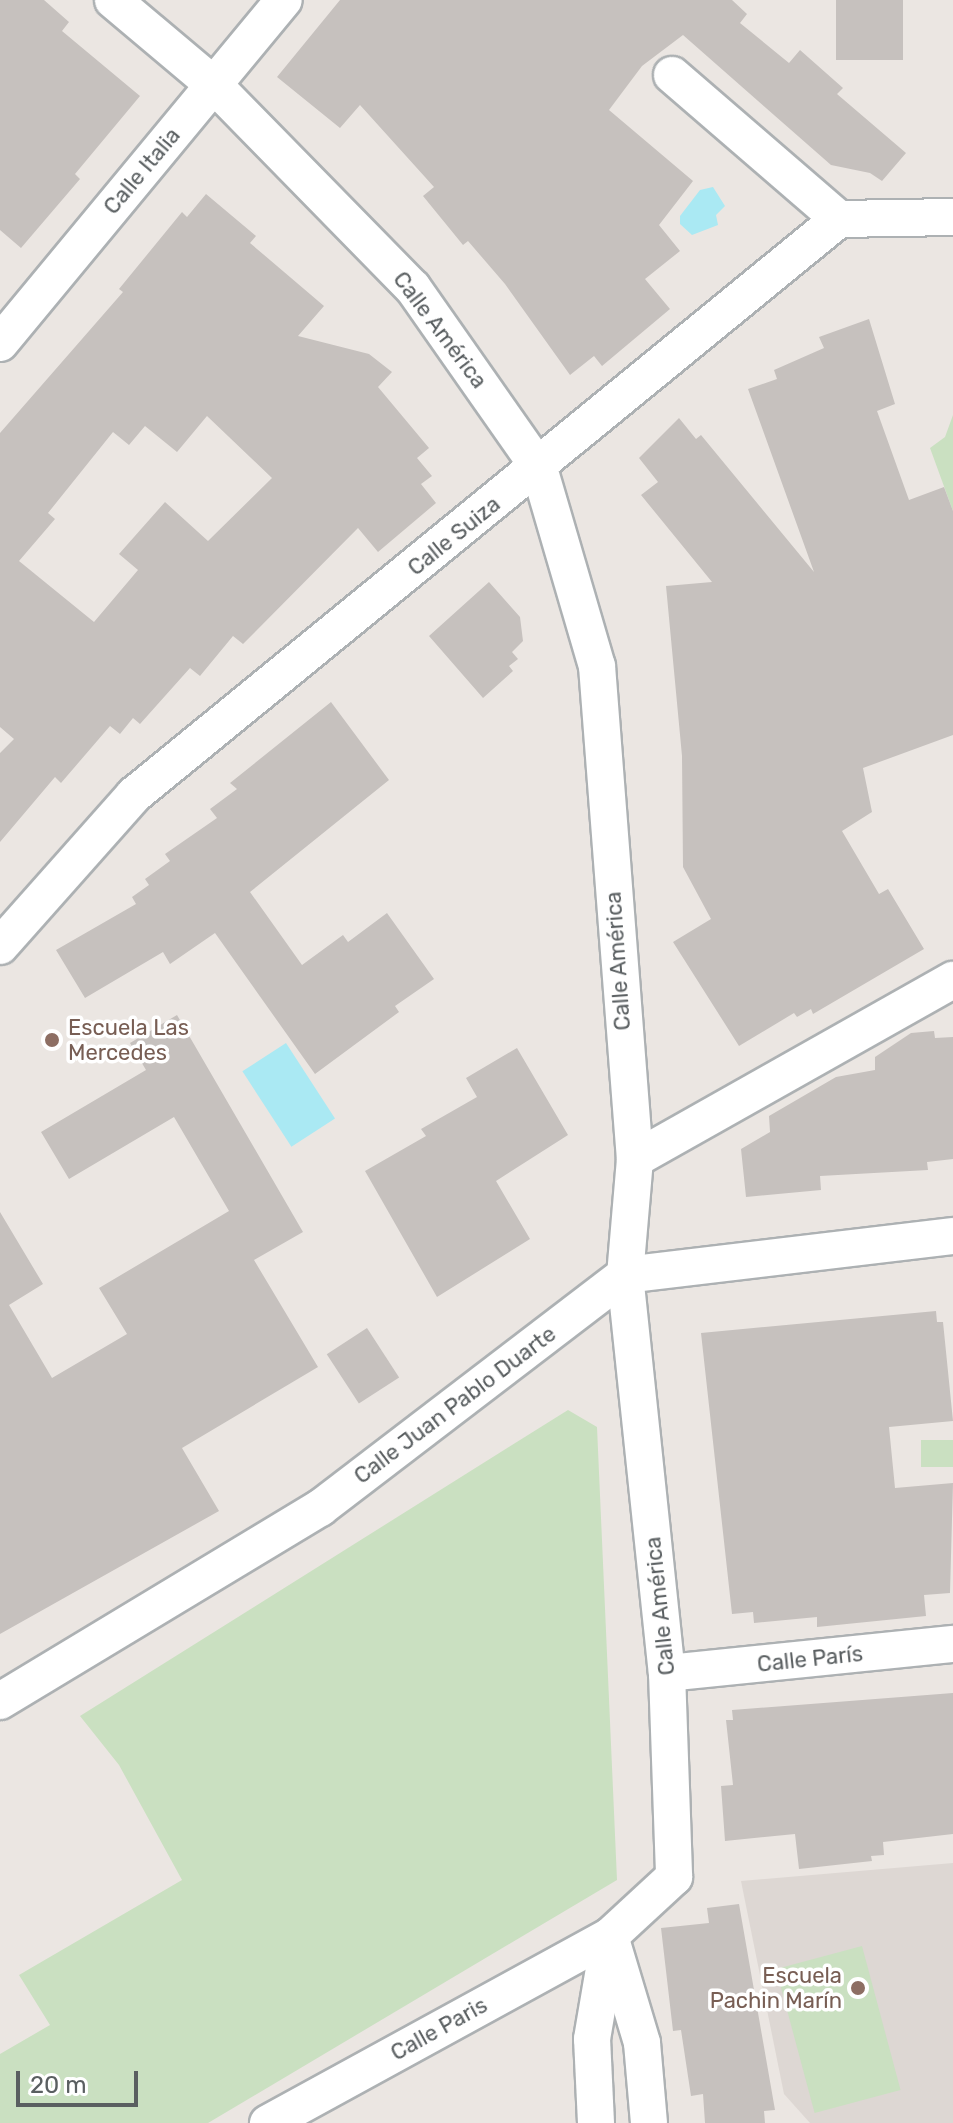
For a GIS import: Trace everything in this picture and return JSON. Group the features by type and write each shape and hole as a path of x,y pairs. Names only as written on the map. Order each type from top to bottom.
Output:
{"street":[{"name":"Calle América","path":"113,0 214,85 413,288 539,468 597,666 635,1159 625,1275 667,1673 674,1877 610,1936"},
{"name":"Calle Italia","path":"0,343 284,0"},
{"path":"672,75 839,219 953,217"},
{"name":"Calle Suiza","path":"0,946 134,795 539,468 839,219"},
{"path":"635,1159 953,980"},
{"path":"625,1275 953,1236"},
{"name":"Calle Juan Pablo Duarte","path":"0,1701 320,1508 625,1275"},
{"name":"Calle París","path":"667,1673 953,1644"},
{"path":"596,2123 592,2039 610,1936"},
{"path":"610,1936 642,2043 649,2123"},
{"name":"Calle Paris","path":"268,2123 610,1936"}],"shaded area":[{"name":"Escuela Pachin Marín","path":"953,1863 953,2123 810,2123 784,2094 741,1881"}],"green space":[{"path":"953,415 953,511 930,448 945,437"},
{"path":"568,1410 597,1427 617,1880 208,2123 0,2123 0,2054 50,2025 19,1975 182,1880 119,1765 80,1716"},
{"path":"921,1440 953,1440 953,1467 921,1467"},
{"path":"862,1946 901,2090 815,2113 776,1969"}],"water":[{"path":"713,187 725,206 716,215 718,225 692,235 680,224 680,216 700,190"},
{"path":"286,1043 335,1118 291,1147 242,1071"}],"building":[{"path":"0,0 44,0 69,22 62,31 140,96 75,174 80,179 21,248 0,230"},
{"path":"340,0 732,0 747,14 740,23 789,63 800,50 843,88 837,94 906,153 882,181 870,173 831,165 683,35 642,66 609,110 693,181 659,225 680,251 645,279 670,309 602,366 594,356 570,375 505,284 468,241 463,245 423,196 434,187 360,105 340,128 277,77"},
{"path":"836,0 903,0 903,60 836,60"},
{"path":"206,194 256,236 250,243 324,306 298,336 369,354 392,372 378,387 429,448 417,458 432,476 421,484 436,503 378,552 358,528 243,644 233,636 200,676 190,668 140,724 133,718 120,734 110,726 61,783 55,777 0,842 0,753 14,739 0,727 0,433 123,292 119,289 182,212 187,217","holes":["207,416 272,478 208,541 165,502 119,554 138,570 94,622 19,561 55,519 48,513 113,432 129,445 145,426 177,452"]},
{"path":"869,319 895,404 877,411 909,500 944,487 953,511 953,735 863,768 872,812 842,831 879,894 888,889 924,949 813,1014 811,1009 797,1017 794,1013 739,1046 673,942 711,919 683,867 682,756 666,586 712,582 641,495 658,482 639,458 679,418 696,439 701,435 814,572 748,389 777,379 774,370 824,348 819,337"},
{"path":"489,582 520,617 523,641 512,652 518,659 509,666 513,671 483,698 429,636"},
{"path":"331,702 389,780 250,892 302,965 343,935 348,942 387,913 434,979 395,1006 399,1012 315,1074 215,933 170,964 163,952 85,998 56,950 136,904 132,897 149,885 145,879 170,861 165,854 217,818 210,809 237,789 230,783"},
{"path":"177,1015 303,1232 254,1260 318,1367 182,1448 219,1511 0,1634 0,1212 43,1284 9,1305 52,1378 127,1334 99,1288 229,1211 174,1117 69,1179 41,1132 146,1070 130,1043"},
{"path":"934,1031 935,1038 953,1037 953,1159 927,1162 928,1170 820,1176 821,1190 746,1197 741,1149 770,1132 769,1116 836,1077 875,1070 875,1057 911,1033"},
{"path":"517,1048 568,1135 496,1181 530,1239 437,1297 365,1171 426,1136 421,1129 477,1097 466,1078"},
{"path":"936,1311 937,1322 943,1322 953,1421 889,1427 895,1488 953,1483 950,1593 924,1595 926,1616 817,1627 817,1617 754,1623 753,1612 732,1614 701,1333"},
{"path":"367,1328 399,1377 359,1404 327,1354"},
{"path":"953,1693 953,1834 883,1842 884,1855 871,1856 872,1861 799,1869 795,1834 725,1841 721,1786 733,1785 726,1720 733,1720 732,1710"},
{"path":"739,1904 775,2110 764,2111 765,2123 705,2123 703,2094 691,2096 681,2030 673,2031 661,1928 709,1923 707,1908"}],"place":[{"name":"Escuela Las Mercedes","path":"52,1040"},
{"name":"Escuela Pachin Marín","path":"858,1988"}]}
